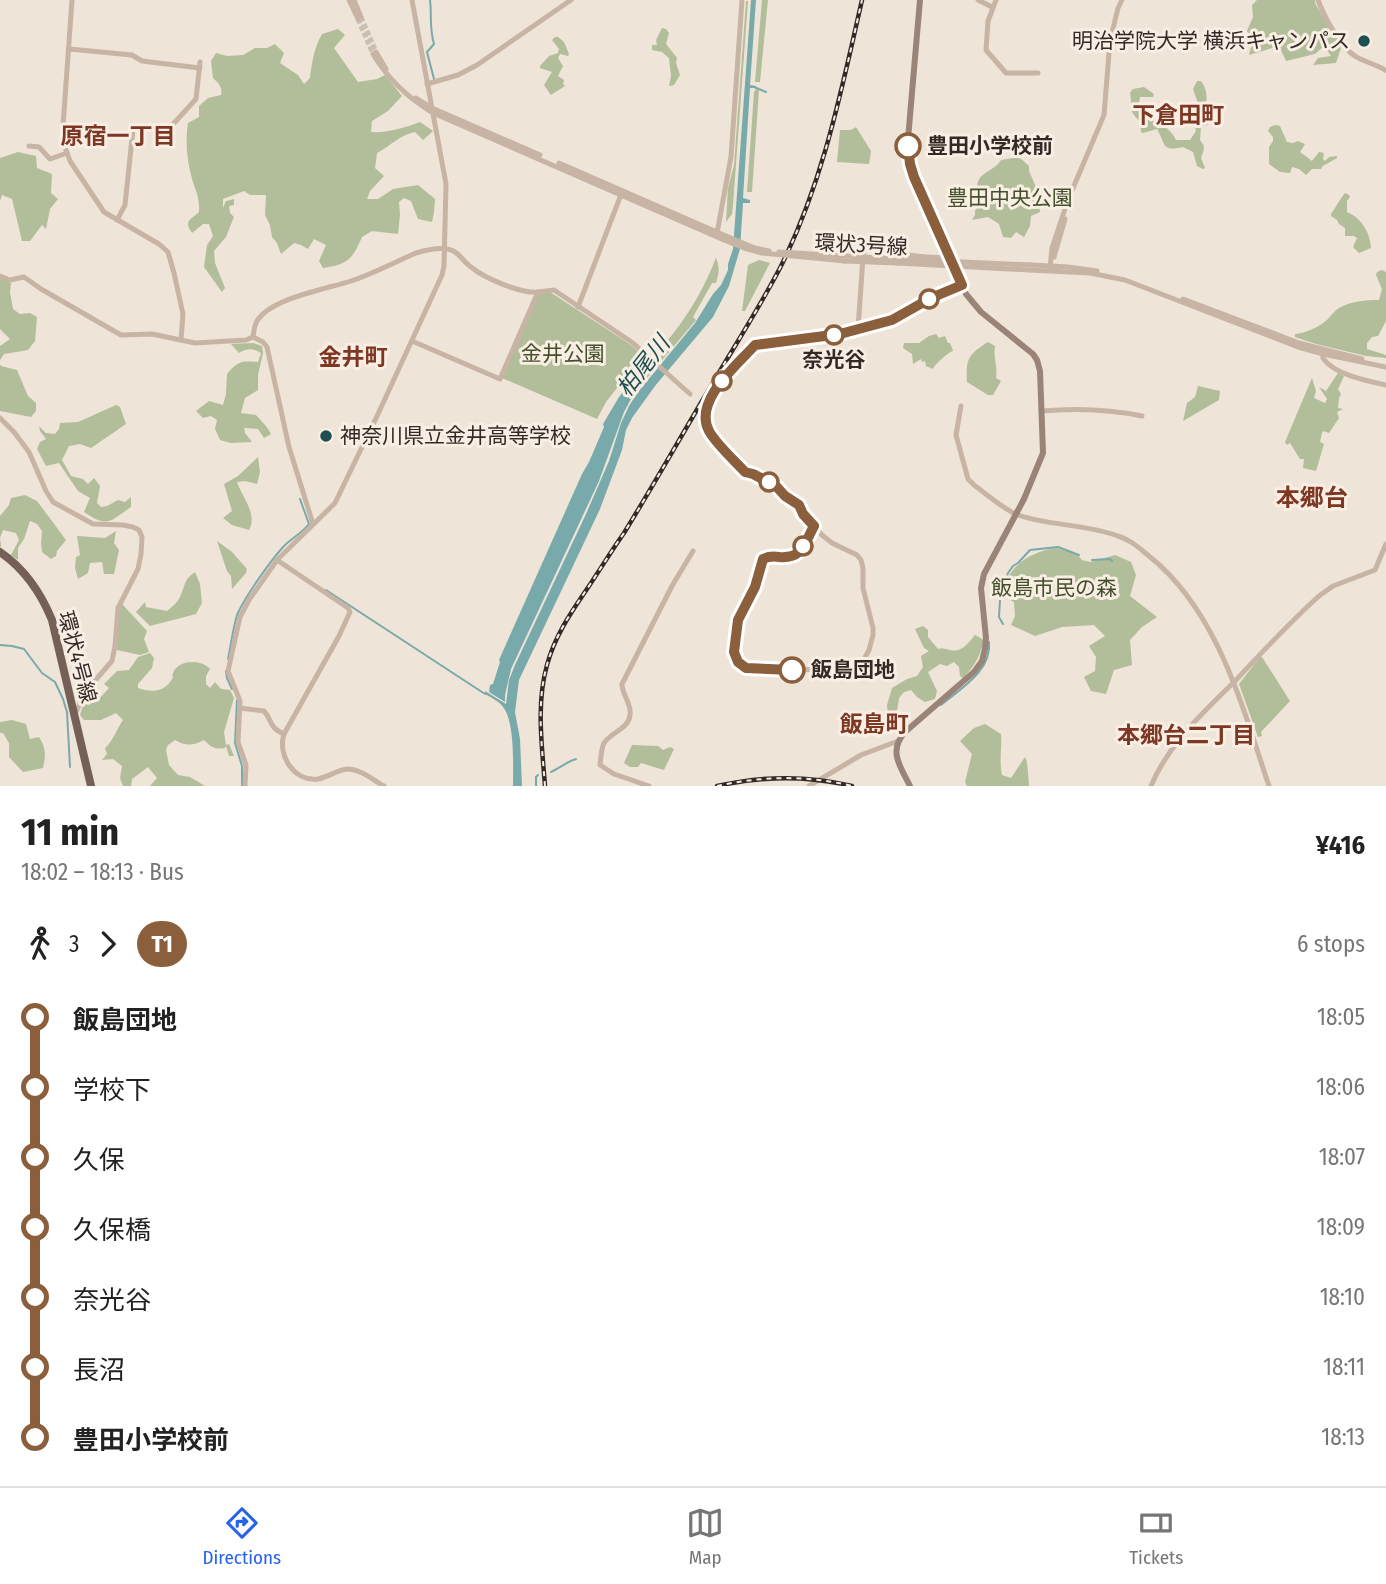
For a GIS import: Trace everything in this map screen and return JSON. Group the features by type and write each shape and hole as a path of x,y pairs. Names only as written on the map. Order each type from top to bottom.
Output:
{"main road":[{"path":"910,786 897,755 898,741 974,672 982,661 986,638 982,580 986,567 1016,515 1043,453 1040,372 1035,356 973,303 949,258 910,164 908,150 921,2"},
{"name":"環状4号線","path":"0,552 30,580 46,607 54,629 91,786"}],"street":[{"path":"72,0 63,127 67,153 104,212 168,251 183,314 181,341"},
{"path":"351,0 359,18"},
{"path":"245,786 246,765 238,742 239,695 228,671 242,612 279,558 335,503 442,275 446,184 412,0"},
{"path":"427,84 458,75 477,65 571,0"},
{"path":"716,234 731,157 742,0"},
{"path":"978,0 992,7"},
{"path":"996,0 986,35 986,50 1006,73 1038,73"},
{"path":"1122,0 1110,41 1104,115 1068,200 1052,248 1050,268 1083,268 1126,277 1323,352 1386,365"},
{"path":"1318,0 1346,50 1385,70"},
{"path":"69,49 132,55 142,61 200,65 196,99 165,132"},
{"name":"環状3号線","path":"375,53 399,83 432,110 725,238 765,250 846,258 1050,268"},
{"path":"117,220 125,205 133,129"},
{"path":"29,146 39,147 50,159 67,153"},
{"path":"578,307 622,193"},
{"path":"858,329 863,259 867,244 877,240 886,242 904,254 949,258"},
{"path":"253,337 256,323 263,314 281,304 303,294 352,281 416,253 445,249 455,252 472,269 483,275 521,290 554,290 633,343 690,394"},
{"path":"0,276 10,280 24,277 121,335 152,334 198,343 246,340 253,337 263,342 267,347 289,447 313,524"},
{"path":"814,526 798,555 768,556 762,560 755,587 737,625 734,652 738,662 746,668 853,669 859,667 869,650 873,628 863,588 863,568 857,555 829,541 803,514 799,505 776,486 745,472 710,432 706,420 713,393 755,345 840,334 858,329 895,318 962,285"},
{"path":"412,341 500,379 538,292"},
{"path":"1323,352 1323,358 1329,367 1355,378 1386,385"},
{"path":"961,406 956,435 968,479 974,485 1016,515 1117,535 1136,545 1161,565 1183,590 1211,634 1233,682 1269,786"},
{"path":"1041,411 1116,411 1142,416"},
{"path":"0,418 15,432 29,452 53,502 93,524 133,527 139,530 142,537 138,569 118,608 112,661 86,691 75,715"},
{"path":"1151,786 1178,740 1233,682 1319,596 1334,586 1375,570 1386,544"},
{"path":"649,786 614,774 600,765 606,741 630,719 622,684 693,551"},
{"path":"279,558 350,612 284,734 284,758 301,776 310,779 319,779 350,769 384,786"},
{"path":"240,708 264,711 272,726 284,734"},
{"path":"809,786 861,755 898,741"}],"green space":[{"path":"762,0 768,0 760,82 755,82"},
{"path":"1257,0 1315,0 1341,48 1336,63 1313,65 1318,58 1331,56 1324,46 1315,54 1286,61 1279,46 1249,55 1253,40 1247,31 1253,17 1252,5"},
{"path":"746,1 733,205 732,214 726,222 728,188 734,165"},
{"path":"662,28 669,33 666,44 677,58 680,75 674,85 669,86 669,58 662,52 652,50 652,45 657,45 656,40"},
{"path":"338,29 345,35 334,48 358,82 385,75 402,96 388,111 372,121 371,132 396,130 420,122 433,131 423,140 415,132 410,133 377,153 375,168 384,176 370,191 367,199 378,199 393,189 418,185 435,199 432,222 418,219 411,201 404,198 399,202 398,234 372,231 362,237 348,260 323,268 319,261 326,245 314,239 308,249 294,243 281,254 265,215 266,195 250,195 244,191 223,199 223,208 226,201 234,199 234,205 229,206 234,217 226,237 214,251 215,263 225,288 222,292 204,267 207,245 213,236 209,224 203,224 192,233 188,226 199,208 188,158 188,123 199,117 199,106 208,98 221,95 220,85 213,78 211,61 216,53 227,56 243,55 255,48 267,48 275,44 284,53 280,63 298,75 304,84 310,78 315,50 322,34"},
{"path":"555,37 564,42 569,54 560,54 558,58 563,66 558,76 564,80 565,86 551,95 544,85 552,72 540,66 549,56 558,53 559,49 552,40"},
{"path":"1197,81 1201,81 1205,89 1208,125 1201,126 1203,169 1197,166 1193,152 1183,147 1165,146 1157,129 1141,132 1140,121 1132,111 1130,93 1133,89 1144,87 1154,94 1153,97 1140,97 1139,103 1144,106 1145,117 1159,123 1176,140 1190,140 1196,131 1192,112 1199,106 1193,89"},
{"path":"759,90 752,192 747,192 754,92"},
{"path":"1275,125 1280,126 1287,142 1298,141 1305,144 1300,152 1312,161 1319,152 1324,153 1325,161 1329,157 1337,158 1321,169 1312,169 1306,175 1292,167 1290,173 1280,172 1269,164 1269,147 1273,137 1268,131"},
{"path":"856,127 871,151 869,164 837,162 840,130"},
{"path":"18,152 36,156 37,168 52,174 51,193 58,199 50,209 46,229 42,225 30,241 22,241 12,199 2,195 0,201 0,158"},
{"name":"豊田中央公園","path":"1019,157 1029,166 1040,212 1031,216 1030,226 1024,237 1016,232 1011,238 1003,237 999,224 988,217 972,220 984,196 977,186 978,181 1001,160"},
{"path":"1345,193 1350,197 1347,201 1347,212 1361,222 1370,242 1371,248 1359,253 1353,247 1357,238 1345,236 1345,228 1331,216"},
{"path":"716,258 719,271 716,283 712,283 693,317 696,320 647,378 639,373 685,317"},
{"path":"759,260 770,263 745,311 742,311 748,265"},
{"path":"1382,270 1386,272 1386,321 1378,336 1372,337 1367,343 1367,349 1386,355 1386,358 1366,356 1295,337 1295,334 1320,325 1337,309 1359,301 1379,300 1382,289 1376,275"},
{"path":"0,278 11,283 13,309 20,314 30,313 37,317 35,341 28,350 4,354 0,360 0,346 10,339 0,329"},
{"name":"金井公園","path":"550,292 643,355 606,402 597,419 502,378 539,293"},
{"path":"936,334 939,338 945,336 953,351 942,358 933,369 926,366 921,359 913,364 912,354 903,348 904,343 919,343"},
{"path":"988,342 995,346 996,378 1001,381 993,395 988,395 967,382 970,358"},
{"path":"253,343 262,346 263,353 258,390 245,398 241,413 256,415 271,434 264,438 258,429 244,428 252,442 231,443 220,440 215,429 217,420 211,416 203,418 196,411 209,401 223,405 227,374 240,363 258,362 261,353 250,349 239,353 231,344"},
{"path":"0,364 17,370 28,396 36,403 36,411 31,417 0,411"},
{"path":"1338,373 1344,376 1338,389 1341,394 1338,408 1343,409 1337,412 1339,418 1329,433 1322,433 1320,442 1324,444 1316,471 1303,468 1304,459 1300,459 1290,443 1287,445 1285,442 1312,378 1316,391 1314,398 1325,403 1327,399 1319,387 1326,391"},
{"path":"1198,386 1220,391 1219,400 1183,421 1187,403 1195,397"},
{"path":"116,405 120,407 126,424 91,448 80,444 69,446 62,460 71,476 83,479 88,484 94,478 100,486 97,503 101,507 118,500 125,502 131,497 131,507 113,519 104,521 84,512 90,498 78,491 59,463 46,466 37,449 40,442 46,439 39,426 46,433 55,434 60,423 78,422"},
{"path":"258,457 260,472 257,484 237,482 252,518 249,530 232,525 223,518 232,511 224,484 238,476"},
{"path":"25,495 37,501 66,540 51,559 42,552 42,531 37,524 30,521 18,548 18,560 11,555 19,540 16,533 3,530 0,538 0,516 11,498"},
{"path":"116,531 114,543 119,550 114,574 104,574 102,562 90,563 88,573 78,579 75,568 76,557 80,555 77,536 105,538"},
{"path":"217,541 232,552 247,569 232,589 231,576"},
{"name":"飯島市民の森","path":"1056,548 1077,554 1082,560 1090,562 1115,555 1131,562 1136,575 1130,596 1157,617 1142,627 1130,640 1132,665 1114,670 1106,694 1091,691 1084,677 1095,671 1096,657 1089,646 1105,636 1094,625 1062,627 1035,636 1011,625 1015,616 1014,602 1003,596 1011,572 1041,551"},
{"path":"195,572 200,584 202,603 196,614 150,626 136,612 145,602 146,607 167,611 180,597 187,580"},
{"path":"122,604 147,631 144,639 149,652 140,655 117,650 119,609"},
{"path":"923,626 938,649 958,650 975,635 984,640 979,656 963,678 954,662 947,666 940,664 928,672 937,691 935,699 925,702 911,690 904,692 899,698 896,719 888,716 887,705 892,688 917,676 923,667 921,656 929,651 924,648 915,629"},
{"path":"150,653 154,658 152,668 138,684 138,688 159,690 167,686 174,671 181,664 197,663 210,669 206,684 210,688 215,682 221,689 230,690 234,698 224,732 226,745 229,744 234,756 229,756 226,746 216,748 204,740 189,744 175,740 166,750 169,765 178,775 190,777 205,786 150,786 157,778 148,767 132,779 131,786 123,786 120,778 122,766 113,759 102,760 107,754 105,748 123,720 116,713 101,720 84,720 80,715 84,702 98,700 109,688 104,684 117,671 129,670 138,657"},
{"path":"1260,657 1290,701 1261,732 1262,736 1258,737 1239,684"},
{"path":"12,720 26,724 30,739 39,737 45,752 43,768 23,772 9,757 9,743 3,733 0,733 0,722"},
{"path":"985,724 1001,734 1002,775 1011,778 1025,757 1029,786 967,786 965,782 972,754 960,741 974,728"},
{"path":"632,745 674,749 664,770 641,763 638,767 630,767 624,763"}],"water":[{"path":"751,0 756,0 750,85 756,88 750,88 743,198 750,200 750,203 743,203 740,249 729,286 713,317 655,386 626,430 622,450 600,509 519,680 515,712 520,739 522,786 513,786 510,723 503,707 485,694 485,691 506,704 509,680 515,665 586,514 629,406 695,323 728,270 733,249"},
{"path":"639,373 647,378 624,412 599,481 511,669 505,702 489,692 499,660 589,462 603,424 619,397"}],"waterway":[{"path":"430,0 434,44 427,52 434,79"},
{"path":"754,87 766,92"},
{"path":"228,659 237,615 245,599 279,552 309,524 300,499"},
{"path":"1003,624 999,617 1000,600 1008,573 1030,550 1058,547 1079,555"},
{"path":"1092,560 1112,561"},
{"path":"326,590 485,694"},
{"path":"941,705 980,670 989,652 989,642"},
{"path":"0,645 24,649 42,673 55,682 67,712 70,767"},
{"path":"226,671 232,689"},
{"path":"237,700 235,743 242,766 242,786"},
{"path":"551,772 576,759"},
{"path":"536,786 538,775"}],"tunnel":[{"path":"361,17 376,52"},
{"path":"358,19 373,54"}],"railway":[{"path":"545,786 542,695 547,665 559,633 635,515 780,268 795,236 819,170 862,0"},
{"path":"717,786 784,778 852,786"}],"bus line":[{"name":"T1","path":"792,670 746,668 736,659 735,638 741,613 758,580 763,559 768,556 798,555 814,526 799,505 785,496 780,489 771,482 745,472 710,432 705,417 710,397 755,345 840,334 892,320 931,298 962,285 914,177 908,146"}],"place":[{"name":"明治学院大学 横浜キャンパス","path":"1364,41"},
{"name":"豊田小学校前","path":"908,146"},
{"name":"奈光谷","path":"834,335"},
{"name":"神奈川県立金井高等学校","path":"326,436"},
{"name":"飯島団地","path":"792,670"}],"district":[{"name":"下倉田町","path":"1178,115"},
{"name":"原宿一丁目","path":"118,136"},
{"name":"金井町","path":"353,357"},
{"name":"本郷台","path":"1312,498"},
{"name":"飯島町","path":"874,724"},
{"name":"本郷台二丁目","path":"1186,735"}],"water label":[{"name":"柏尾川","path":"643,366"}]}
